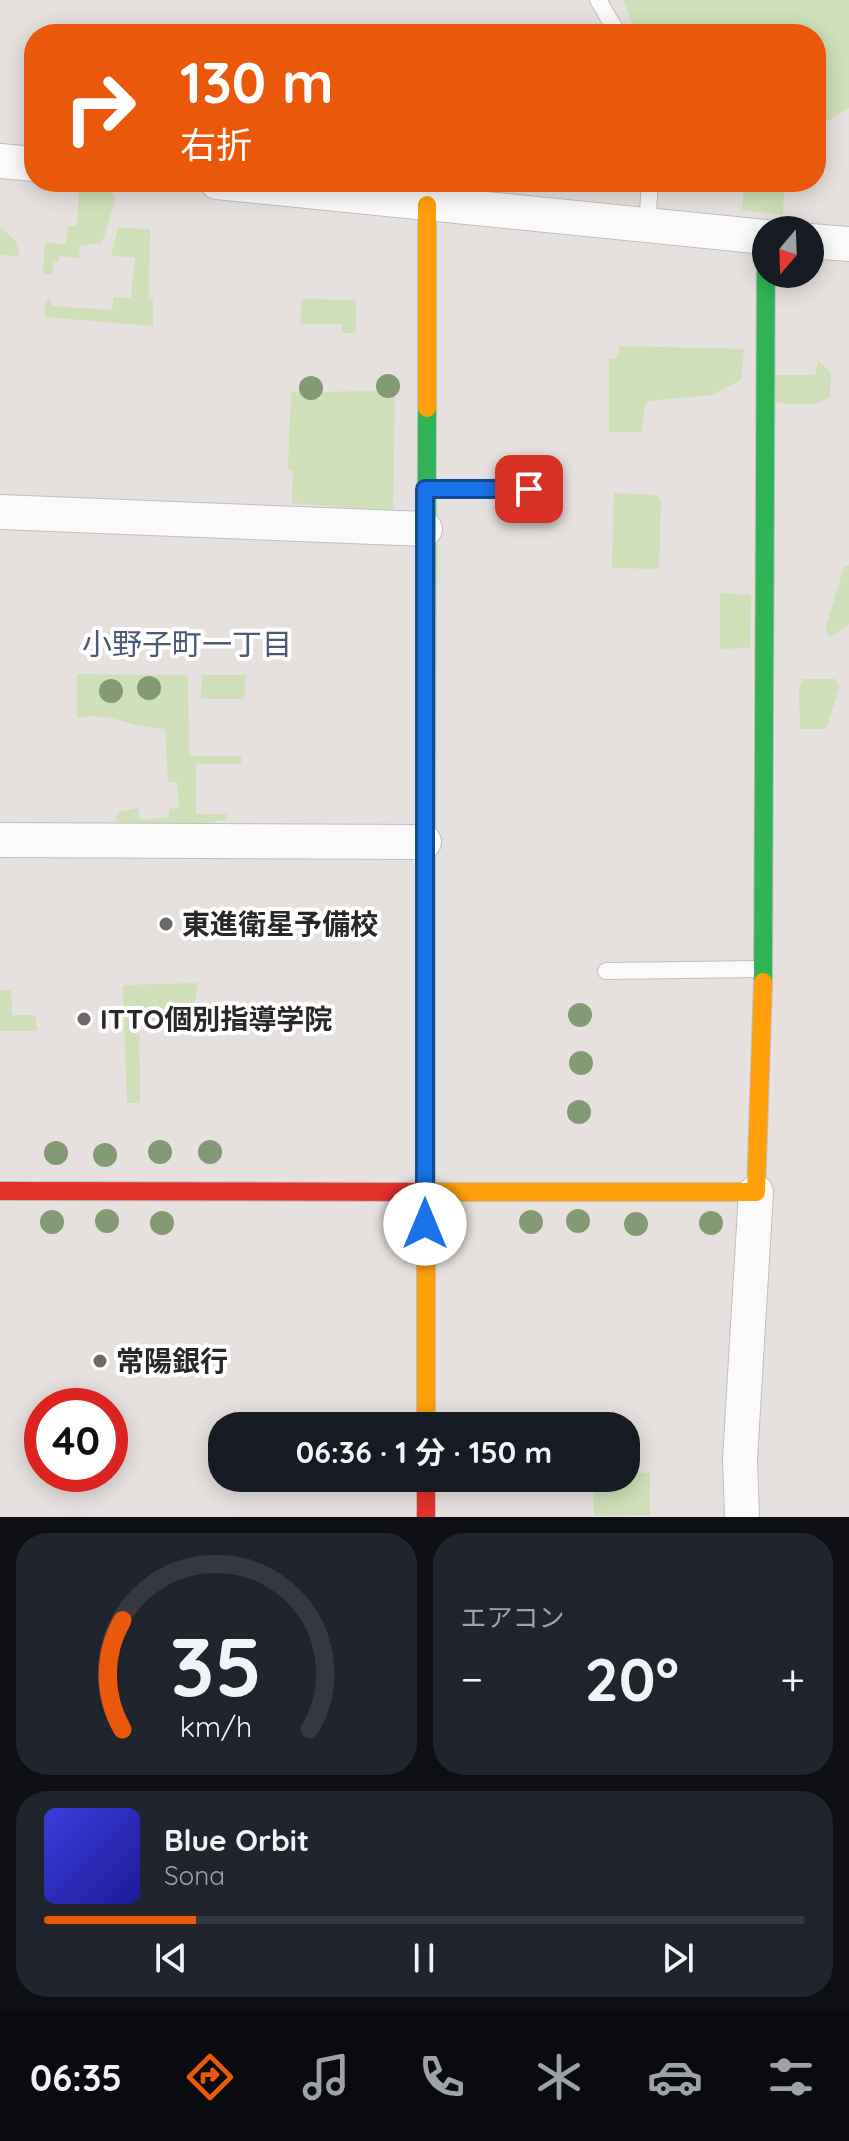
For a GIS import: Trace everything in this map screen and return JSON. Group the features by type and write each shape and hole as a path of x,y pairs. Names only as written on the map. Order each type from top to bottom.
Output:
{"street":[{"path":"0,161 24,163"},
{"path":"308,192 752,236"},
{"path":"426,1412 424,842 427,205"},
{"path":"824,242 849,244"},
{"path":"742,1517 740,1459 756,1192 763,969 766,288"},
{"path":"0,512 425,529"},
{"path":"0,840 424,842"},
{"path":"0,1191 756,1192"},
{"path":"426,1492 426,1517"}],"lane":[{"path":"598,0 612,24"},
{"path":"647,226 649,192"},
{"path":"425,489 554,489"},
{"path":"606,971 763,969"}],"green space":[{"path":"623,0 849,0 849,108 826,120 826,24 632,24"},
{"path":"79,192 110,192 116,198 102,243 79,246 80,258 59,256 59,262 54,262 53,274 43,274 45,243 66,244 68,226 77,226"},
{"path":"743,192 784,192 783,215 742,210"},
{"path":"0,227 16,241 20,257 0,254"},
{"path":"118,228 150,229 149,299 153,299 153,326 45,317 45,302 51,297 51,306 112,310 114,297 131,298 135,258 111,255"},
{"path":"302,299 356,300 356,333 342,333 342,324 300,324"},
{"path":"620,346 744,349 741,380 712,395 648,401 644,408 642,432 609,432 609,359 617,358"},
{"path":"818,360 831,373 830,397 809,404 771,401 774,375 815,375"},
{"path":"395,391 393,511 292,503 293,470 288,469 291,392"},
{"path":"614,493 656,495 661,500 659,569 612,568"},
{"path":"849,565 849,624 831,637 826,632 827,623 844,567"},
{"path":"720,593 751,595 750,648 720,649"},
{"path":"77,674 188,675 189,756 241,756 241,764 196,764 196,814 226,814 227,819 210,823 119,826 115,818 120,812 138,808 140,820 169,817 169,809 179,808 177,782 168,782 165,729 110,718 77,718"},
{"path":"202,675 246,675 244,699 201,699"},
{"path":"803,679 836,679 839,688 826,729 800,729 799,689"},
{"path":"197,983 195,1020 139,1021 140,1103 127,1103 123,985"},
{"path":"0,990 11,990 12,1015 35,1015 37,1031 0,1031"},
{"path":"640,1473 650,1473 650,1515 594,1516 593,1492 640,1492"}],"traffic: fast":[{"path":"763,982 766,288"},
{"path":"426,855 427,408"}],"traffic: slow":[{"path":"427,205 427,408"},
{"path":"426,855 426,1412"},
{"path":"422,1192 756,1192 763,982"}],"traffic: jam":[{"path":"0,1191 422,1192"},
{"path":"426,1492 426,1517"}],"place":[{"name":"東進衛星予備校","path":"166,924"},
{"name":"ITTO個別指導学院","path":"84,1019"},
{"name":"常陽銀行","path":"100,1361"}],"district":[{"name":"小野子町一丁目","path":"187,645"}],"route":[{"path":"425,1224 425,489 529,489"}]}
